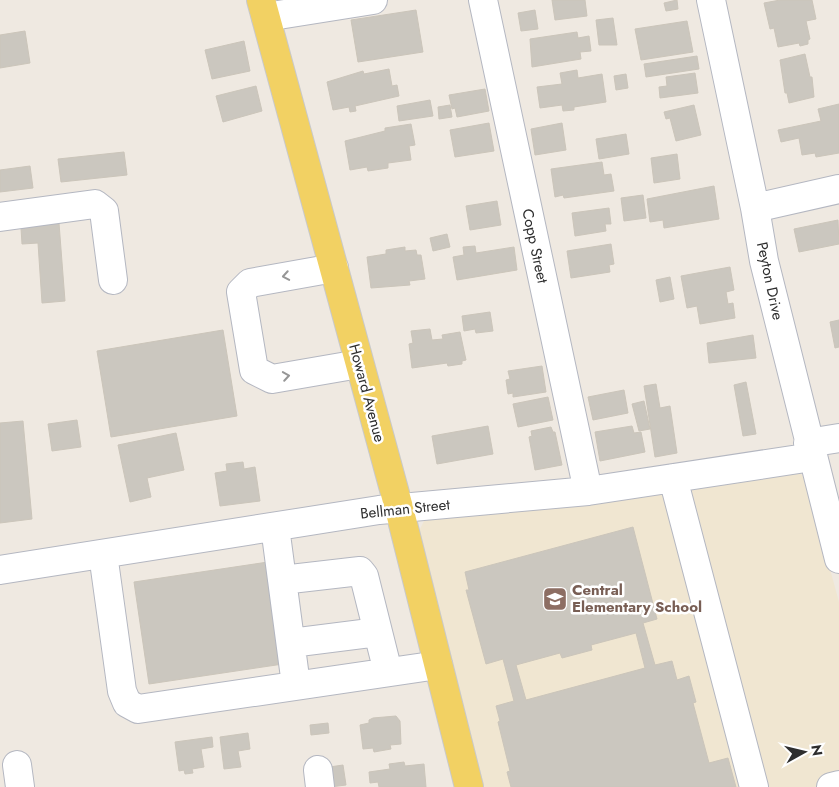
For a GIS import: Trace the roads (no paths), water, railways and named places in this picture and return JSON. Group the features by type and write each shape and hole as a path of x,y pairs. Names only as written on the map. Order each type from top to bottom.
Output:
{"main road":[{"name":"Howard Avenue","path":"264,9 398,508 469,787"}],"street":[{"path":"264,9 373,0"},
{"name":"Copp Street","path":"483,0 588,491"},
{"name":"Peyton Drive","path":"711,0 755,208 764,261 810,450 839,559"},
{"path":"755,208 839,189"},
{"path":"0,217 95,204 104,210 113,280"},
{"path":"334,268 250,283 241,292 254,370 272,379 359,364"},
{"name":"Bellman Street","path":"0,570 398,508 588,491 673,478 810,450 839,438"},
{"path":"673,478 754,787"},
{"path":"275,526 296,685"},
{"path":"103,554 122,691 126,703 138,709 438,665"},
{"path":"282,580 360,571 364,576 388,672"},
{"path":"291,643 378,632"},
{"path":"831,787 839,785"}],"place":[{"name":"Central Elementary School","path":"555,599"}]}
